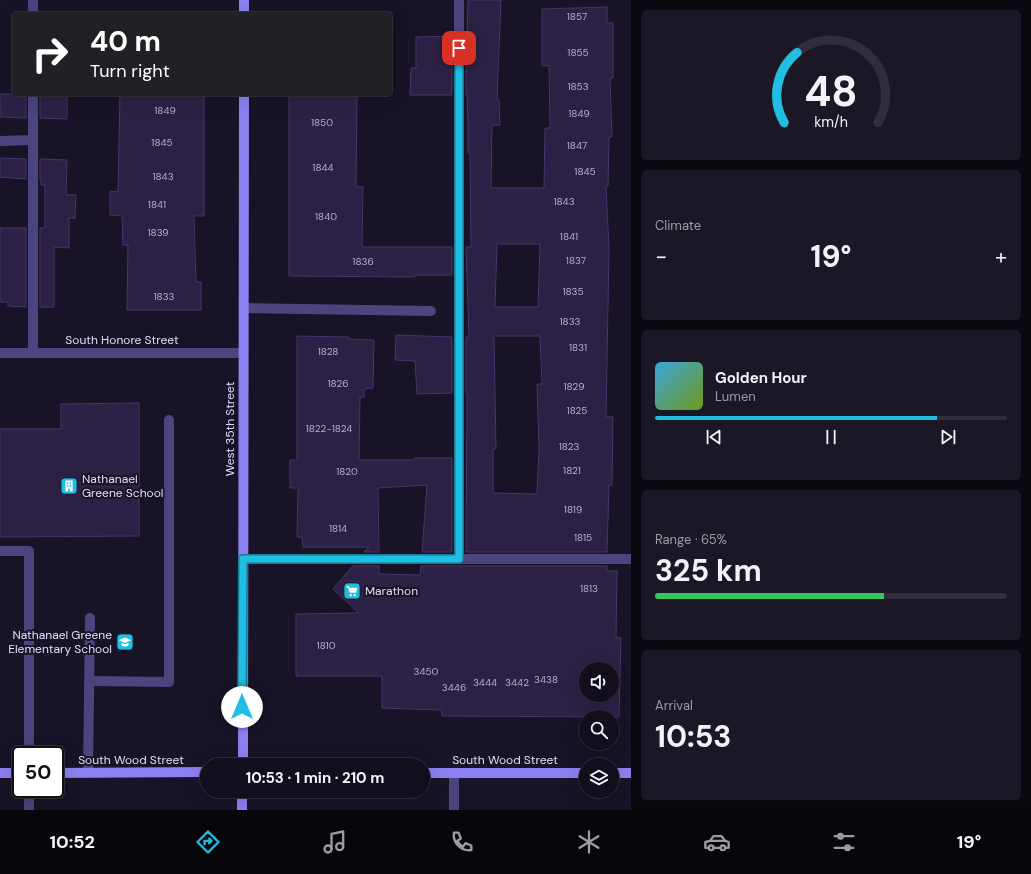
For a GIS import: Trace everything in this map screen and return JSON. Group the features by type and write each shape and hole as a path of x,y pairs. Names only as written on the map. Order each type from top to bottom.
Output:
{"main road":[{"path":"244,0 244,12"},
{"name":"West 35th Street","path":"242,758 244,96"},
{"name":"South Wood Street","path":"64,773 200,772"},
{"path":"0,773 12,773"},
{"name":"South Wood Street","path":"430,773 579,773"},
{"path":"619,773 631,773"},
{"path":"242,798 242,810"}],"street":[{"path":"33,0 33,12"},
{"path":"459,0 459,559"},
{"path":"33,96 33,353"},
{"path":"0,141 33,140"},
{"path":"244,308 431,311"},
{"name":"South Honore Street","path":"0,353 243,353"},
{"path":"89,681 168,682 169,420"},
{"path":"0,551 29,551 29,746"},
{"path":"243,559 631,559"},
{"path":"88,773 90,618"},
{"path":"454,773 454,810"},
{"path":"29,798 29,810"}],"building":[{"path":"468,0 501,0 497,100 499,100 500,125 492,125 491,188 544,188 545,128 550,128 549,65 542,66 542,9 607,7 607,23 613,23 613,78 610,79 612,137 609,137 608,186 606,186 609,249 606,417 613,417 612,485 609,485 607,552 466,552 466,337 469,337 466,247 471,247 470,153 468,153 466,95","holes":["497,244 540,244 538,307 495,307","494,336 540,336 542,384 537,384 539,447 537,494 493,493 493,449 496,449"]},
{"path":"452,36 452,95 410,95 411,68 416,68 416,37"},
{"path":"0,94 26,96 26,118 0,117"},
{"path":"40,96 67,96 67,119 40,118"},
{"path":"120,96 204,96 204,216 194,216 196,282 201,282 201,310 127,310 128,245 123,245 122,216 110,215 110,191 118,192"},
{"path":"289,96 357,96 356,187 363,187 362,247 452,247 452,275 415,275 415,277 289,276"},
{"path":"0,158 26,159 26,179 0,177"},
{"path":"40,159 67,160 66,195 76,195 75,218 69,218 69,248 54,247 54,307 40,307 40,228 45,228 45,185 41,185 40,180"},
{"path":"0,228 26,228 26,307 8,306 8,302 0,302"},
{"path":"396,335 452,337 452,393 417,394 415,361 395,360"},
{"path":"297,336 348,337 348,339 374,340 373,388 364,389 364,397 360,397 359,460 452,458 452,552 422,552 427,485 378,488 379,552 364,552 369,547 303,547 302,537 297,537 298,488 290,488 290,460 297,460"},
{"name":"Nathanael Greene School","path":"139,403 139,536 0,537 0,429 61,429 61,404"},
{"path":"353,566 379,566 379,574 420,575 421,566 607,566 607,571 617,571 616,637 621,638 619,717 619,710 579,710 579,717 442,716 442,710 382,708 382,676 296,676 296,614 359,613 333,589"}],"place":[{"name":"Nathanael Greene School","path":"69,486"},
{"name":"Marathon","path":"352,591"},
{"name":"Nathanael Greene Elementary School","path":"125,642"}],"route":[{"path":"242,707 243,559 459,559 459,48"}]}
